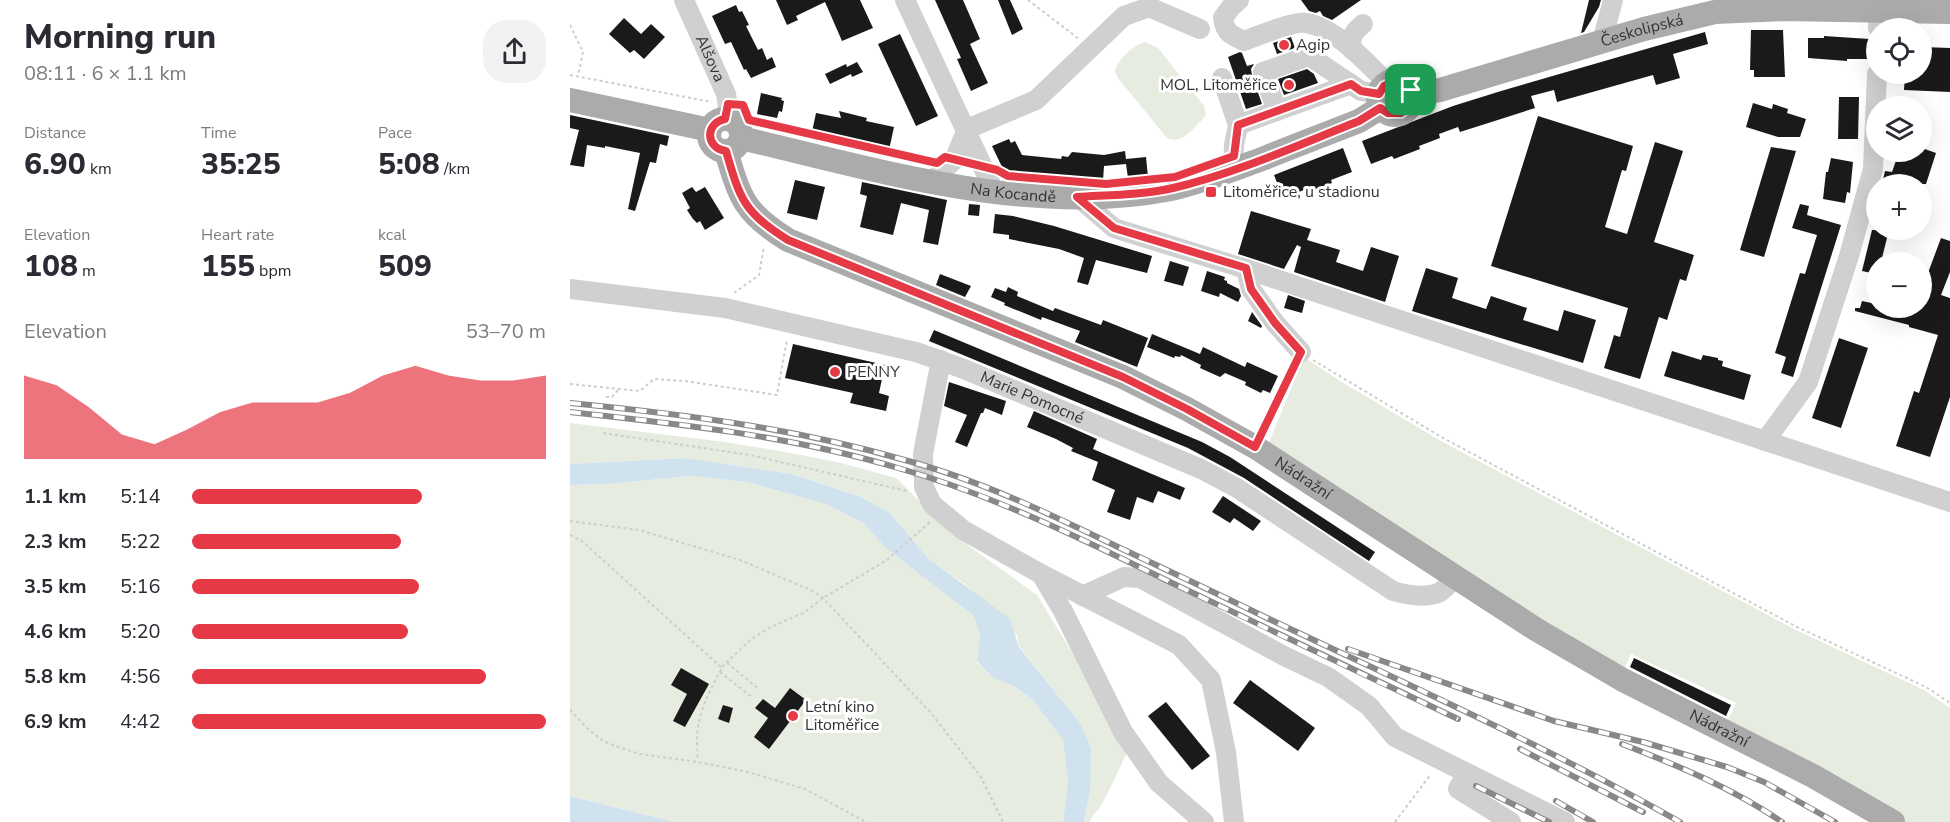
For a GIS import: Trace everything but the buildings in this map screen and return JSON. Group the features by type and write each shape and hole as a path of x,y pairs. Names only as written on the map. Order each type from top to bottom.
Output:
{"main road":[{"name":"Českolipská","path":"1382,95 1396,82 1405,84 1413,94 1440,90 1681,19 1715,12 1827,5 1871,18"},
{"name":"Českolipská","path":"1896,18 1950,12"},
{"name":"Na Kocandě","path":"739,136 931,182 1027,195 1077,197 1171,189 1233,170 1359,121 1382,95"},
{"path":"570,100 721,118 710,140 721,150 739,136"},
{"name":"Nádražní","path":"739,136 734,180 750,211 767,227 788,240 1123,377 1187,409 1255,447 1455,579 1537,630 1623,680 1813,776 1893,822"}],"street":[{"name":"Alšova","path":"684,0 726,94 721,118"},
{"path":"905,0 994,191"},
{"path":"1239,0 1223,18 1224,27 1231,35 1244,41 1305,22 1328,31 1352,50 1382,95"},
{"path":"1602,42 1613,0"},
{"path":"931,182 954,160 967,129 1036,100 1124,16 1144,3 1200,29"},
{"path":"1352,50 1353,33 1363,24"},
{"path":"1277,111 1263,72 1309,56 1361,91 1382,95"},
{"path":"1222,78 1238,125 1233,170"},
{"path":"1238,125 1351,84"},
{"path":"1765,441 1808,382 1843,275 1873,169 1877,84"},
{"path":"1077,197 1114,228 1246,268 1950,502"},
{"path":"1246,268 1251,289 1275,323 1301,352"},
{"name":"Marie Pomocné","path":"570,289 726,308 941,360 1201,469 1237,488 1393,591 1420,596 1440,592 1455,579"},
{"path":"941,360 923,454 924,487 932,504 963,530 1082,596 1179,645 1211,680 1226,752 1234,822"},
{"path":"1041,574 1063,611 1123,732 1159,783 1204,822"},
{"path":"1082,596 1124,577 1140,578 1284,656 1328,676 1369,706 1395,737 1565,822"},
{"path":"1467,773 1458,789 1511,822"}],"path":[{"path":"1028,0 1074,34 1089,50"},
{"path":"570,25 583,52 578,77"},
{"path":"570,75 697,101 721,118 743,105 739,136"},
{"path":"783,128 937,163 945,157 954,160"},
{"path":"726,308 731,295 759,275 765,240"},
{"path":"570,384 640,391 654,379 685,381 777,395 790,322"},
{"path":"1255,447 1301,352 1443,438 1795,626 1926,687 1950,703"},
{"path":"606,397 612,397 620,389"},
{"path":"603,434 750,455 928,496"},
{"path":"698,762 696,745 698,717 721,670 727,663 750,640 769,628 805,612 887,560 941,513"},
{"path":"570,521 639,530 729,557 813,591 824,598 931,713 981,777 1003,822"},
{"path":"570,535 582,541 753,698"},
{"path":"727,663 759,689"},
{"path":"570,710 588,729 612,745 640,754 748,772 805,789 867,822"},
{"path":"1395,822 1430,774 1437,772"}],"shaded area":[{"path":"1145,42 1158,48 1204,106 1206,113 1204,118 1178,139 1167,138 1115,72 1119,62 1127,53"},
{"path":"1304,357 1441,441 1794,629 1924,690 1950,708 1950,822 1905,822 1871,801 1726,724 1736,703 1631,654 1623,671 1268,445"},
{"path":"570,423 780,451 837,462 896,478 955,536 1037,595 1130,744 1107,795 1090,822 1084,822 1090,791 1081,724 1019,646 1017,635 966,585 927,557 890,513 861,497 792,474 686,458 570,464"},
{"path":"691,476 747,482 826,504 863,523 887,549 974,616 980,636 977,662 993,678 1012,685 1032,699 1063,740 1068,782 1063,822 674,822 570,796 570,485 608,484"}],"water":[{"path":"686,458 792,474 861,497 890,513 927,557 1010,619 1019,647 1081,724 1091,749 1090,791 1084,822 1063,822 1068,782 1063,740 1032,699 1012,685 993,678 977,661 980,636 974,616 887,549 863,523 826,504 747,482 691,476 608,484 570,485 570,464"},
{"path":"570,796 674,822 570,822"}],"railway":[{"path":"570,403 695,417 778,431 860,448 957,476 1065,522 1474,716 1578,767 1680,822"},
{"path":"570,412 694,427 817,447 898,468 968,491 1070,534 1458,719"},
{"path":"1348,649 1554,721 1643,742 1727,767 1764,782 1835,822"},
{"path":"1622,744 1705,778 1782,822"},
{"path":"1520,749 1643,812"},
{"path":"1476,786 1549,822"},
{"path":"1556,801 1593,822"}],"place":[{"name":"Agip","path":"1284,45"},
{"name":"MOL, Litoměřice","path":"1289,85"},
{"name":"Litoměřice, u stadionu","path":"1211,192"},
{"name":"PENNY","path":"835,372"},
{"name":"Letní kino Litoměřice","path":"793,716"}],"route":[{"path":"1392,82 1401,82 1411,90 1412,104 1401,113 1388,113 1380,108 1359,121 1204,180 1171,189 1077,197 1114,228 1246,268 1251,289 1275,323 1301,352 1255,447 1123,377 788,240 767,227 750,211 734,180 726,151 716,148 710,140 712,126 725,119 728,104 743,105 749,120 937,163 945,157 982,165 1008,176 1106,184 1175,177 1234,156 1238,125 1351,84 1361,91 1379,94 1384,86 1392,82"}]}
